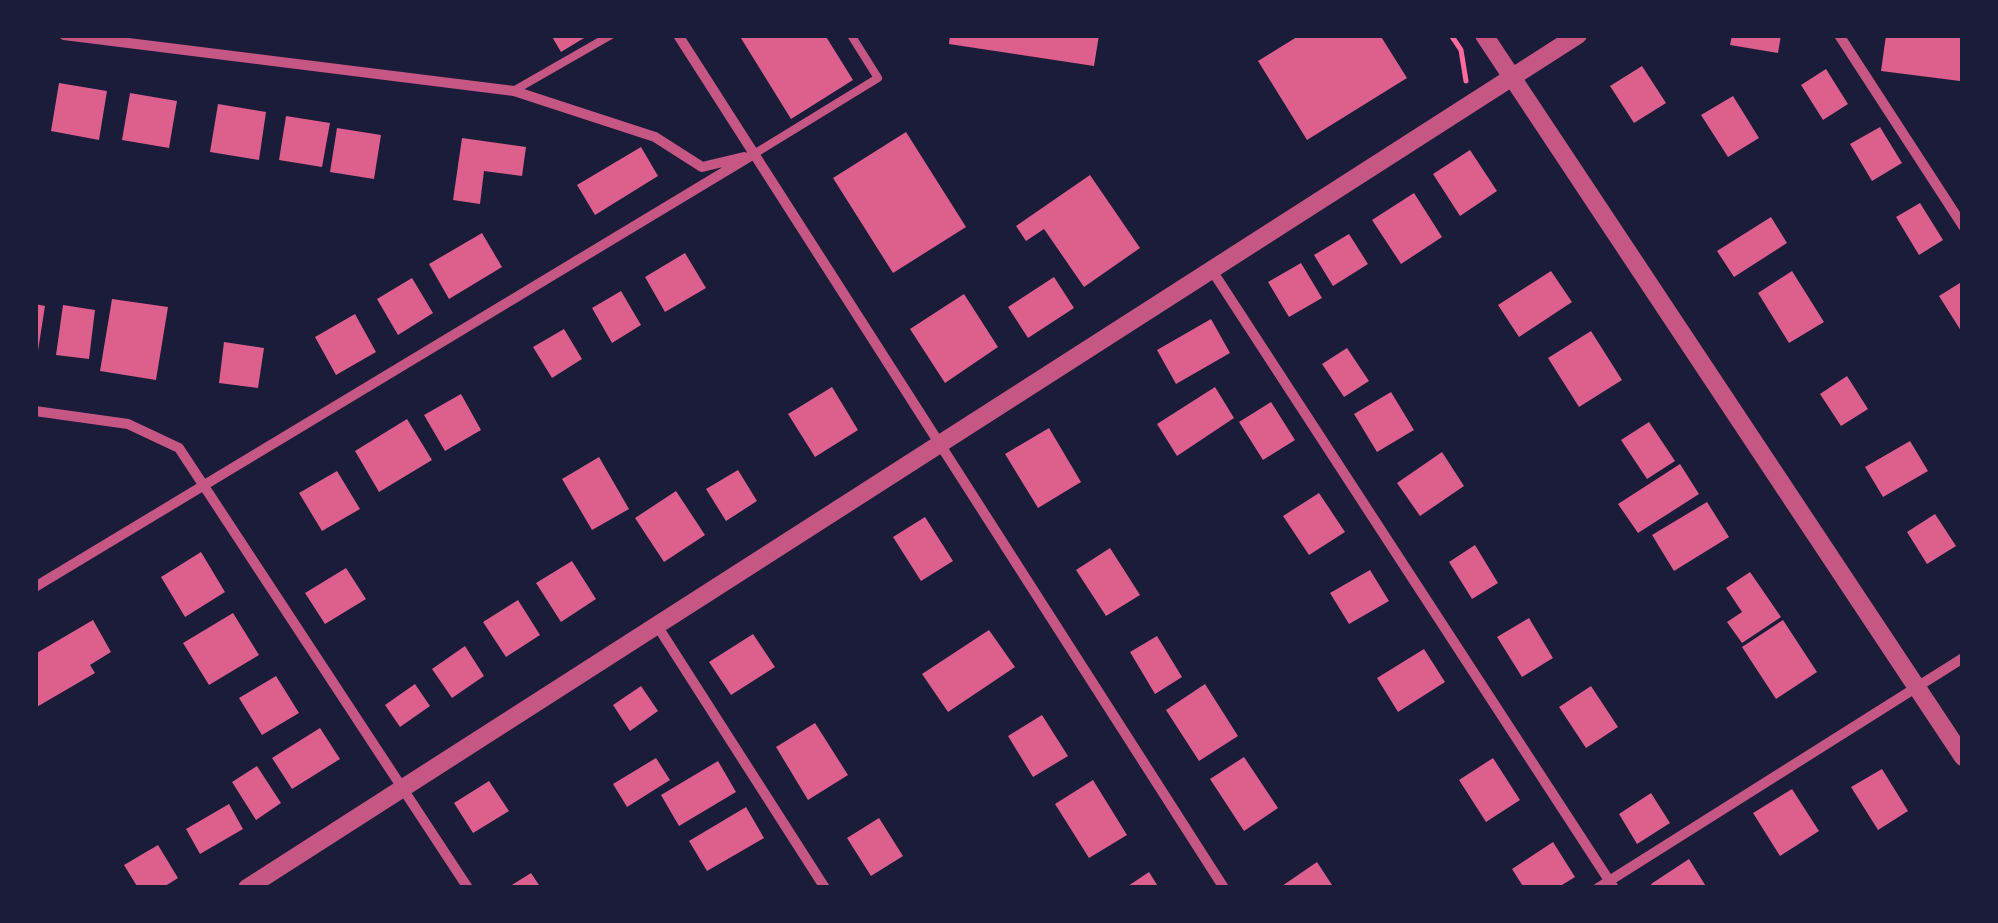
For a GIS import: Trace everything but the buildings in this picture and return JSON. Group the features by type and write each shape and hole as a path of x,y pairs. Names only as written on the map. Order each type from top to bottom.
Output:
{"street":[{"path":"64,35 514,91 655,137 702,167 754,154"},
{"path":"678,35 1224,888"},
{"path":"1484,35 1963,757"},
{"path":"247,888 1578,35"},
{"path":"1840,35 1963,226"},
{"path":"35,587 754,154"},
{"path":"1212,272 1612,884"},
{"path":"35,411 128,424 179,448 468,888"},
{"path":"658,628 825,888"},
{"path":"1598,888 1612,884 1963,658"}],"lane":[{"path":"514,91 611,35"},
{"path":"754,154 878,78 851,35"}],"path":[{"path":"1451,35 1461,50 1472,104"}]}
